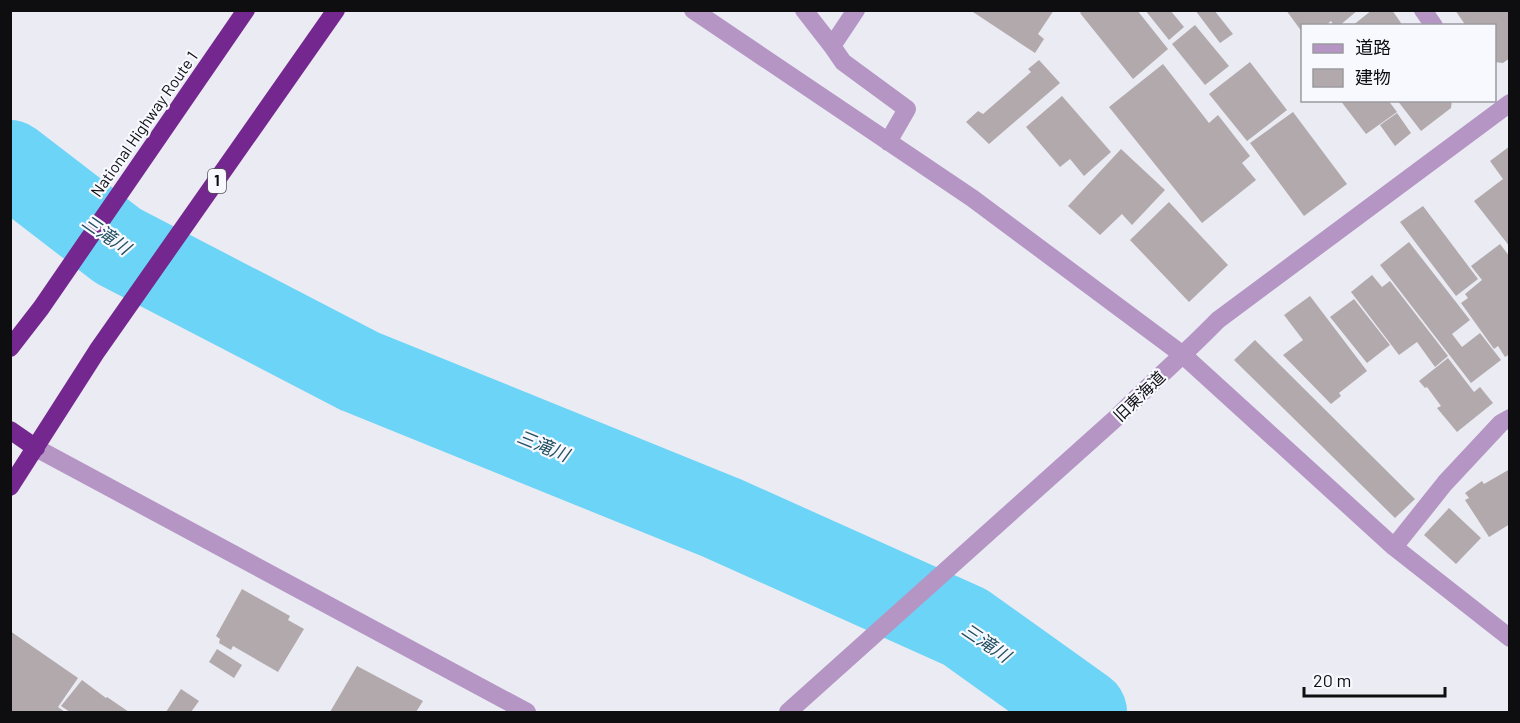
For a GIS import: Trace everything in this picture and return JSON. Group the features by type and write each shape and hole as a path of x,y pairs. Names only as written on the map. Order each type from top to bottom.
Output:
{"highway":[{"name":"National Highway Route 1","path":"10,348 41,308 246,10"},
{"name":"1","path":"10,487 98,351 336,10"},
{"path":"10,430 36,448"}],"street":[{"path":"693,10 972,198 1183,355 1394,547 1509,638"},
{"path":"804,10 843,62 907,109 888,142"},
{"path":"832,46 856,10"},
{"path":"1423,10 1433,24"},
{"name":"旧東海道","path":"788,712 1116,418 1218,320 1500,105"},
{"path":"1394,547 1445,483 1501,423 1509,418"},
{"path":"36,448 527,712"}],"building":[{"path":"970,10 1054,10 1038,34 1044,39 1035,53"},
{"path":"1083,10 1137,10 1168,49 1133,79 1080,13"},
{"path":"1145,10 1170,10 1184,27 1169,40"},
{"path":"1195,10 1214,10 1233,34 1220,43"},
{"path":"1286,10 1358,10 1341,24 1333,24 1331,21 1327,24 1301,24 1301,31"},
{"path":"1372,10 1392,10 1402,24 1354,24"},
{"path":"1455,10 1510,10 1510,58 1503,63 1496,62 1496,24 1465,24"},
{"path":"1195,25 1229,66 1205,85 1172,44"},
{"path":"1039,60 1060,83 989,144 966,122 978,111 983,114 1031,72 1028,69"},
{"path":"1250,62 1287,110 1247,141 1209,94"},
{"path":"1163,64 1209,123 1218,115 1250,156 1242,163 1256,180 1202,223 1109,107"},
{"path":"1062,96 1111,152 1084,176 1070,159 1060,167 1026,127"},
{"path":"1342,102 1390,102 1397,112 1366,134"},
{"path":"1399,102 1452,102 1451,108 1421,131"},
{"path":"1293,112 1347,184 1304,216 1250,143"},
{"path":"1397,113 1411,133 1395,146 1380,125"},
{"path":"1510,146 1510,247 1474,201 1503,179 1490,161"},
{"path":"1121,149 1165,190 1132,225 1122,214 1100,235 1068,206"},
{"path":"1169,202 1228,265 1189,302 1130,240"},
{"path":"1423,206 1478,279 1456,296 1400,222"},
{"path":"1409,242 1470,320 1452,334 1462,347 1480,333 1501,360 1471,383 1380,265"},
{"path":"1500,244 1510,257 1510,354 1505,357 1498,346 1494,349 1461,303 1468,298 1465,294 1482,280 1471,266"},
{"path":"1372,275 1382,287 1390,281 1448,356 1435,367 1417,342 1399,355 1351,292"},
{"path":"1310,296 1367,371 1339,393 1341,396 1331,404 1283,355 1303,340 1284,315"},
{"path":"1354,299 1390,345 1367,363 1330,317"},
{"path":"1255,340 1415,499 1395,518 1234,360"},
{"path":"1448,358 1474,392 1480,387 1493,403 1457,432 1437,408 1441,406 1427,387 1425,388 1419,381"},
{"path":"1510,469 1510,524 1489,537 1465,500 1469,498 1465,493 1482,481 1484,484"},
{"path":"1449,508 1481,538 1456,564 1424,535"},
{"path":"242,589 290,616 288,620 304,629 278,672 233,646 231,650 219,643 220,639 216,636"},
{"path":"10,631 78,678 58,707 65,712 10,712"},
{"path":"217,649 242,665 234,678 209,662"},
{"path":"357,666 423,701 416,712 330,712"},
{"path":"82,680 129,712 70,712 61,706"},
{"path":"181,689 199,701 191,712 166,712"}],"waterway":[{"name":"三滝川","path":"10,163 118,246 359,371 722,518 965,627 1084,712"}]}
